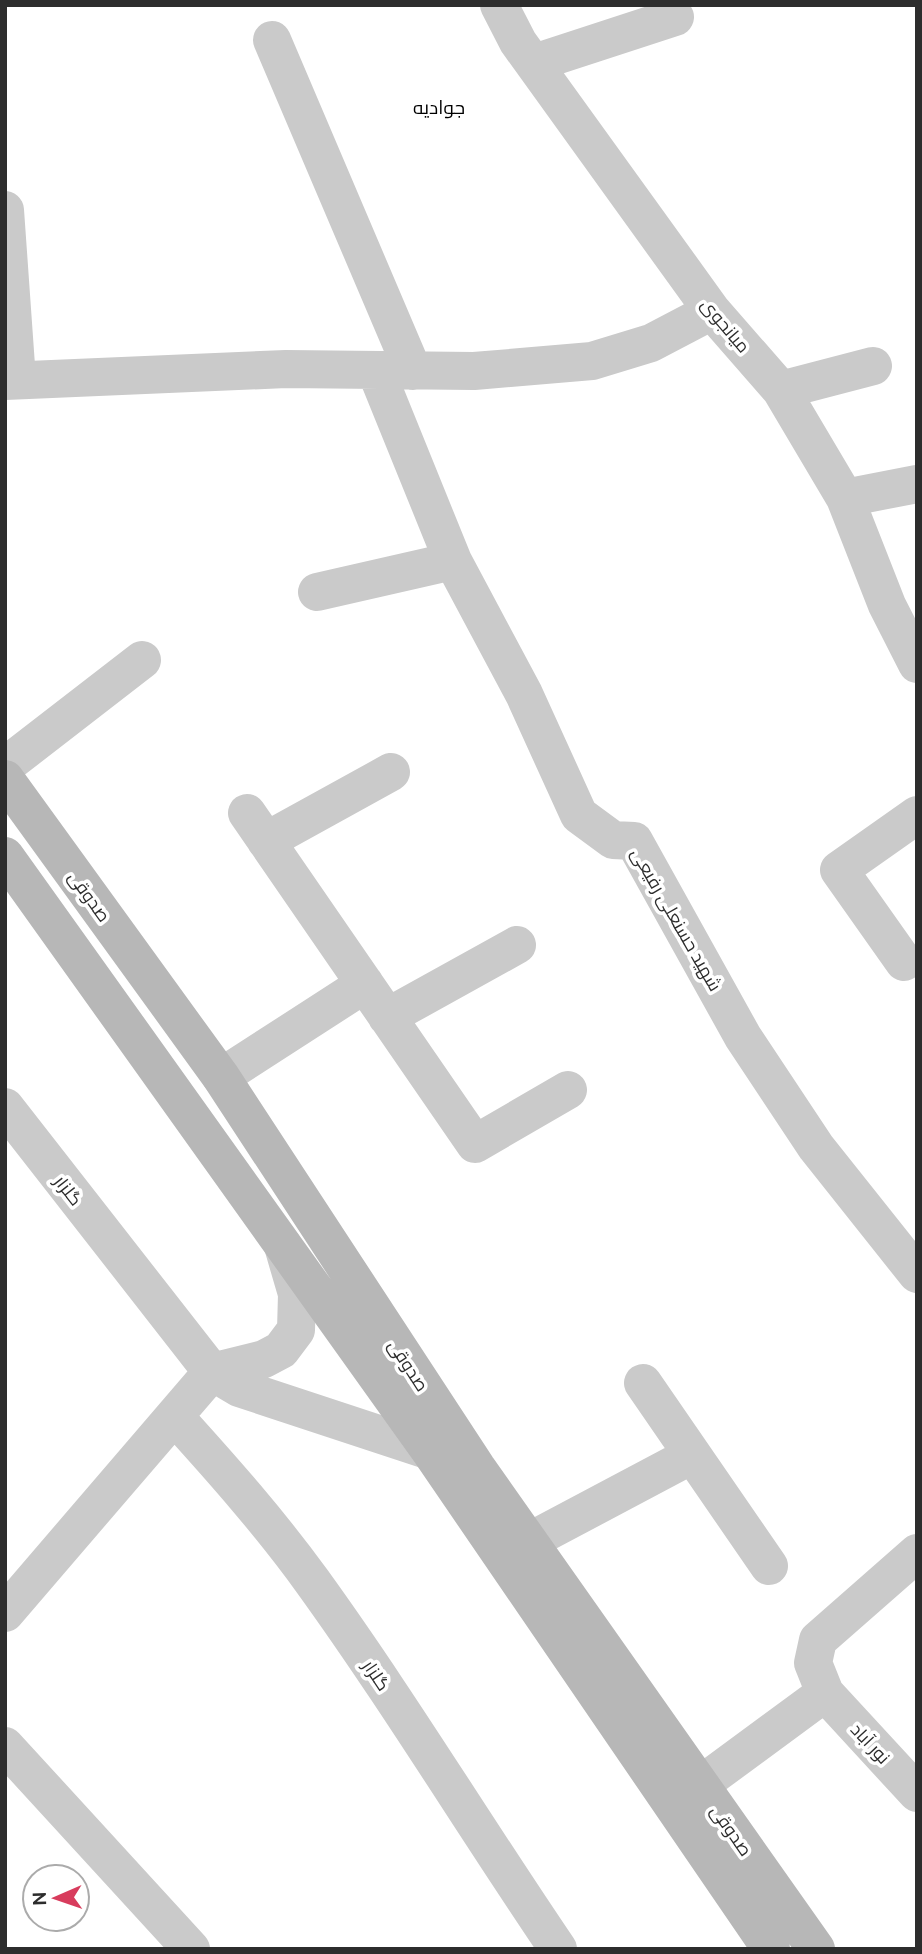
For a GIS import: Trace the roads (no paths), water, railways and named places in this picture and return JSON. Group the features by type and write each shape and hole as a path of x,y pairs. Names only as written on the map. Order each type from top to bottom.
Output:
{"main road":[{"name":"صدوقی","path":"5,779 221,1077 477,1468 816,1949"},
{"name":"صدوقی","path":"5,856 430,1451 771,1949"}],"street":[{"name":"میانجوی","path":"499,5 519,42 712,311 781,390 845,498 887,605 917,664"},
{"path":"534,63 675,17"},
{"path":"272,40 413,371"},
{"path":"5,210 11,380 286,369 474,371 592,361 651,343 712,311"},
{"path":"781,390 873,366"},
{"name":"شهید حسنعلی رفیعی","path":"376,371 453,561 524,694 579,815 612,840 634,841 743,1037 816,1147 917,1274"},
{"path":"845,498 917,484"},
{"path":"317,593 453,561"},
{"path":"5,766 142,660"},
{"path":"391,772 256,827 475,1144 568,1090"},
{"path":"904,962 839,870 917,815"},
{"path":"387,1017 517,946"},
{"path":"221,1077 365,984"},
{"name":"گلزار","path":"5,1107 212,1372"},
{"path":"5,1613 212,1372 264,1359 281,1350 296,1329 297,1294 282,1244"},
{"path":"212,1372 239,1388 430,1451"},
{"path":"643,1383 769,1566"},
{"name":"گلزار","path":"175,1417 259,1512 311,1580 558,1949"},
{"path":"528,1542 692,1455"},
{"path":"701,1785 825,1693 813,1663 818,1640 917,1553"},
{"name":"نور آباد","path":"825,1693 917,1794"},
{"path":"5,1746 191,1949"}],"district":[{"name":"جوادیه","path":"439,107"}]}
